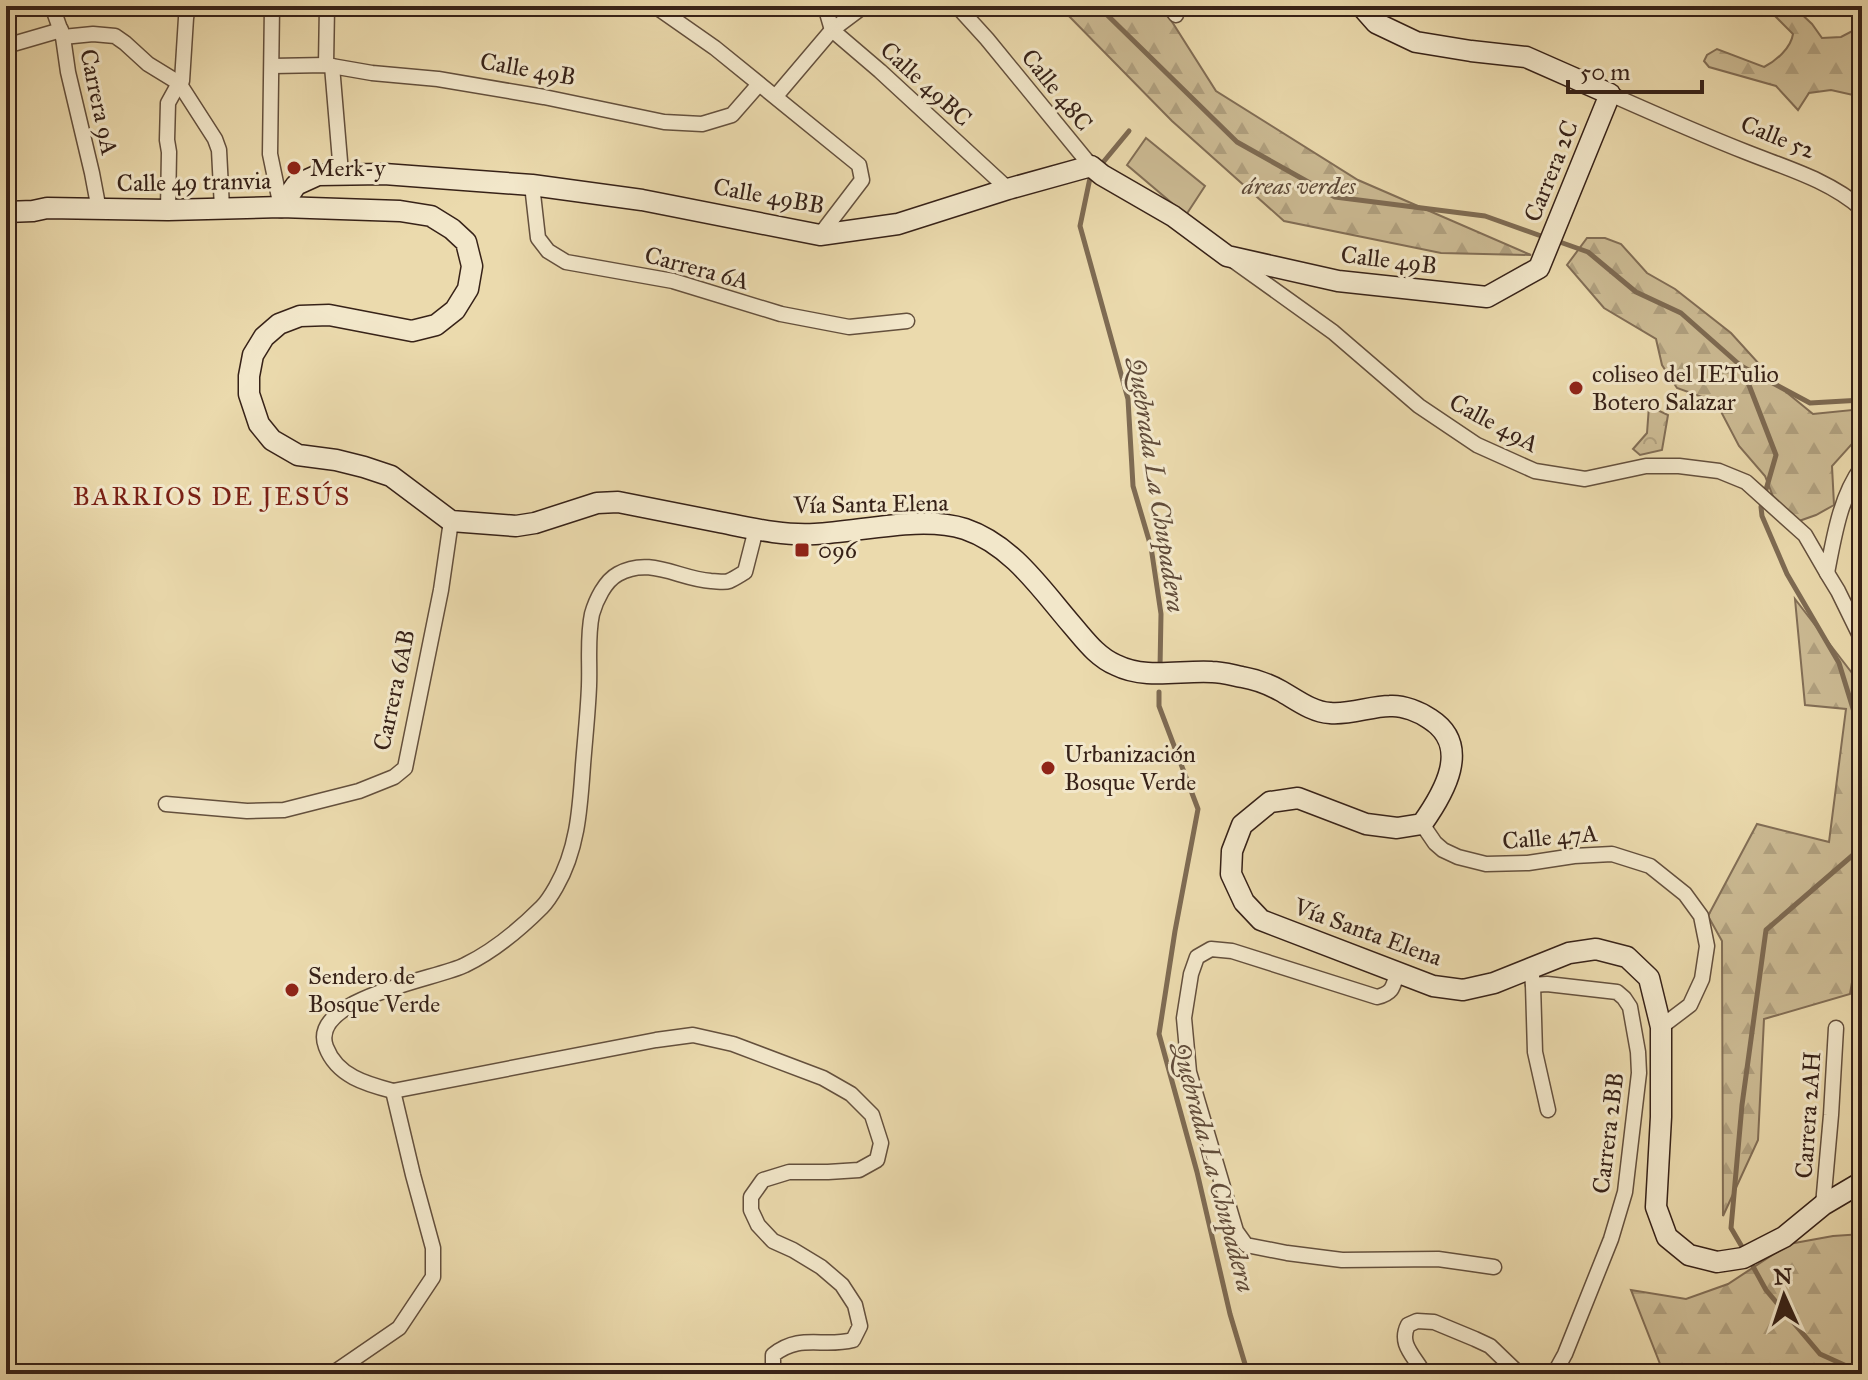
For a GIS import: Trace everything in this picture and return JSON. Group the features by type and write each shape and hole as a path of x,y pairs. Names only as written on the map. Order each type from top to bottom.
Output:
{"main road":[{"name":"Calle 52","path":"1361,6 1376,23 1416,42 1526,57 1610,94"},
{"name":"Carrera 2C","path":"1539,268 1610,94"},
{"name":"Calle 49BB","path":"281,207 296,185 318,175 431,176 532,185 642,200 820,235 898,224 1008,189 1096,170"},
{"path":"1096,170 1173,216 1227,256"},
{"name":"Calle 49 tranvia","path":"6,212 47,208 168,210 281,207 400,211 431,216 452,229 466,242 472,266 468,289 455,310 436,325 412,331 329,315 300,316 279,324 264,337 253,355 249,376 249,394 259,424 272,440 298,455 336,460 391,476 451,521"},
{"name":"Calle 49B","path":"1227,256 1338,281 1487,297 1539,268"},
{"name":"Vía Santa Elena","path":"451,521 516,526 597,503 618,502 756,529 815,534 876,526 950,526 964,529 1002,548 1027,572 1093,650 1117,666 1151,674 1213,672 1245,677 1278,689 1313,710 1332,714 1393,705 1423,714 1442,727 1451,747 1450,775 1438,801 1422,824 1397,828 1366,824 1298,798 1270,802 1242,825 1232,851 1231,874 1244,902 1261,920 1433,986 1463,990 1532,976 1569,953 1596,949 1627,957 1649,978 1661,1027 1661,1117 1656,1207 1667,1237 1689,1255 1717,1262 1750,1254 1784,1237 1823,1205 1862,1182"}],"street":[{"name":"Carrera 9A","path":"52,6 62,34 99,210"},
{"path":"168,210 168,103 182,81 188,6"},
{"path":"272,6 270,154 281,207"},
{"path":"327,6 329,65 341,173"},
{"path":"655,6 715,48 859,165 862,180 820,235"},
{"path":"825,6 832,30"},
{"path":"776,96 832,30 864,6"},
{"name":"Calle 48C","path":"957,6 1096,170"},
{"name":"Calle 49BC","path":"832,30 1008,189"},
{"path":"6,46 62,34 115,36 148,64 179,83 219,150 222,208"},
{"name":"Calle 49B","path":"272,66 329,65 372,73 438,79 664,122 702,124 732,115 759,84"},
{"name":"Calle 52","path":"1610,94 1810,177 1862,209"},
{"name":"Carrera 6A","path":"532,185 538,238 548,251 566,262 673,281 781,314 849,327 907,321"},
{"name":"Calle 49A","path":"1227,256 1333,332 1419,406 1477,445 1535,471 1585,479 1646,466 1679,466 1719,471 1746,482 1805,535 1862,640"},
{"path":"1827,573 1835,528 1853,480 1862,467"},
{"name":"Carrera 6AB","path":"166,804 247,811 284,810 359,791 394,777 405,768 451,521"},
{"path":"756,529 745,572 727,582 703,581 664,568 635,567 616,575 604,588 590,624 580,813 565,872 546,904 510,937 464,966 377,993 343,1009 328,1026 323,1041 331,1061 348,1074 393,1091 693,1035 733,1044 823,1078 851,1094 872,1115 881,1143 877,1160 859,1170 789,1172 763,1180 751,1197 751,1210 758,1225 773,1241 821,1267 842,1285 855,1305 860,1326 853,1340 837,1344 808,1341 785,1346 773,1355 775,1374"},
{"name":"Calle 47A","path":"1422,824 1435,843 1458,857 1486,864 1612,854 1650,866 1685,894 1701,916 1707,946 1702,979 1690,1005 1661,1027"},
{"path":"1397,973 1392,990 1377,997 1232,951 1211,949 1197,957 1184,1018 1189,1072 1236,1231 1246,1245 1287,1253 1342,1260 1438,1259 1494,1267"},
{"path":"1532,976 1535,1052 1548,1110"},
{"name":"Carrera 2BB","path":"1532,976 1547,984 1617,992 1630,1007 1638,1052 1638,1096 1625,1192 1611,1239 1554,1374"},
{"name":"Carrera 2AH","path":"1823,1205 1836,1028"},
{"path":"332,1374 399,1328 433,1277 433,1248 393,1091"},
{"path":"1424,1374 1403,1341 1408,1325 1417,1321 1434,1322 1490,1346 1521,1374"}],"green space":[{"name":"áreas verdes","path":"1059,6 1162,6 1216,91 1358,180 1531,255 1441,253 1284,221 1172,121"},
{"path":"1765,6 1793,6 1822,38 1841,37 1862,26 1862,97 1831,90 1809,93 1798,110 1776,86 1709,67 1704,61 1717,49 1764,67 1782,54 1793,34"},
{"path":"1146,138 1205,186 1186,215 1127,165"},
{"path":"1587,238 1605,238 1621,244 1647,273 1675,289 1731,333 1780,387 1813,414 1862,409 1862,435 1832,466 1834,505 1799,521 1774,499 1765,476 1739,446 1716,402 1677,388 1662,365 1656,339 1604,308 1567,265"},
{"path":"1649,406 1668,415 1662,450 1640,455 1633,449 1647,433"},
{"path":"1795,599 1862,686 1862,924 1850,994 1764,1019 1758,1140 1723,1216 1722,941 1708,916 1757,824 1829,842 1846,709 1805,705"},
{"path":"1862,1234 1862,1374 1664,1374 1631,1290 1686,1299 1728,1284 1789,1244"}],"waterway":[{"path":"1098,6 1237,142 1335,197 1485,216 1544,237"},
{"name":"Quebrada La Chupadera","path":"1100,166 1129,131"},
{"name":"Quebrada La Chupadera","path":"1094,174 1090,178 1080,226 1128,399 1133,486 1151,547 1161,614 1160,668"},
{"path":"1557,241 1588,252 1636,292 1681,313 1741,366 1810,403 1862,400"},
{"path":"1742,367 1776,455 1761,507 1762,516 1787,574 1839,663 1862,738"},
{"name":"Quebrada La Chupadera","path":"1159,692 1159,706 1198,809 1159,1034 1248,1374"},
{"path":"1745,1252 1731,1228 1742,1105 1766,930 1853,855 1862,826"},
{"path":"1750,1261 1766,1290 1820,1354 1862,1373"}],"place":[{"name":"Merk-y","path":"294,168"},
{"name":"coliseo del IETulio Botero Salazar","path":"1576,388"},
{"name":"096","path":"802,550"},
{"name":"Urbanización Bosque Verde","path":"1048,768"},
{"name":"Sendero de Bosque Verde","path":"292,990"}],"district":[{"name":"BARRIOS DE JESÚS","path":"212,496"}]}
